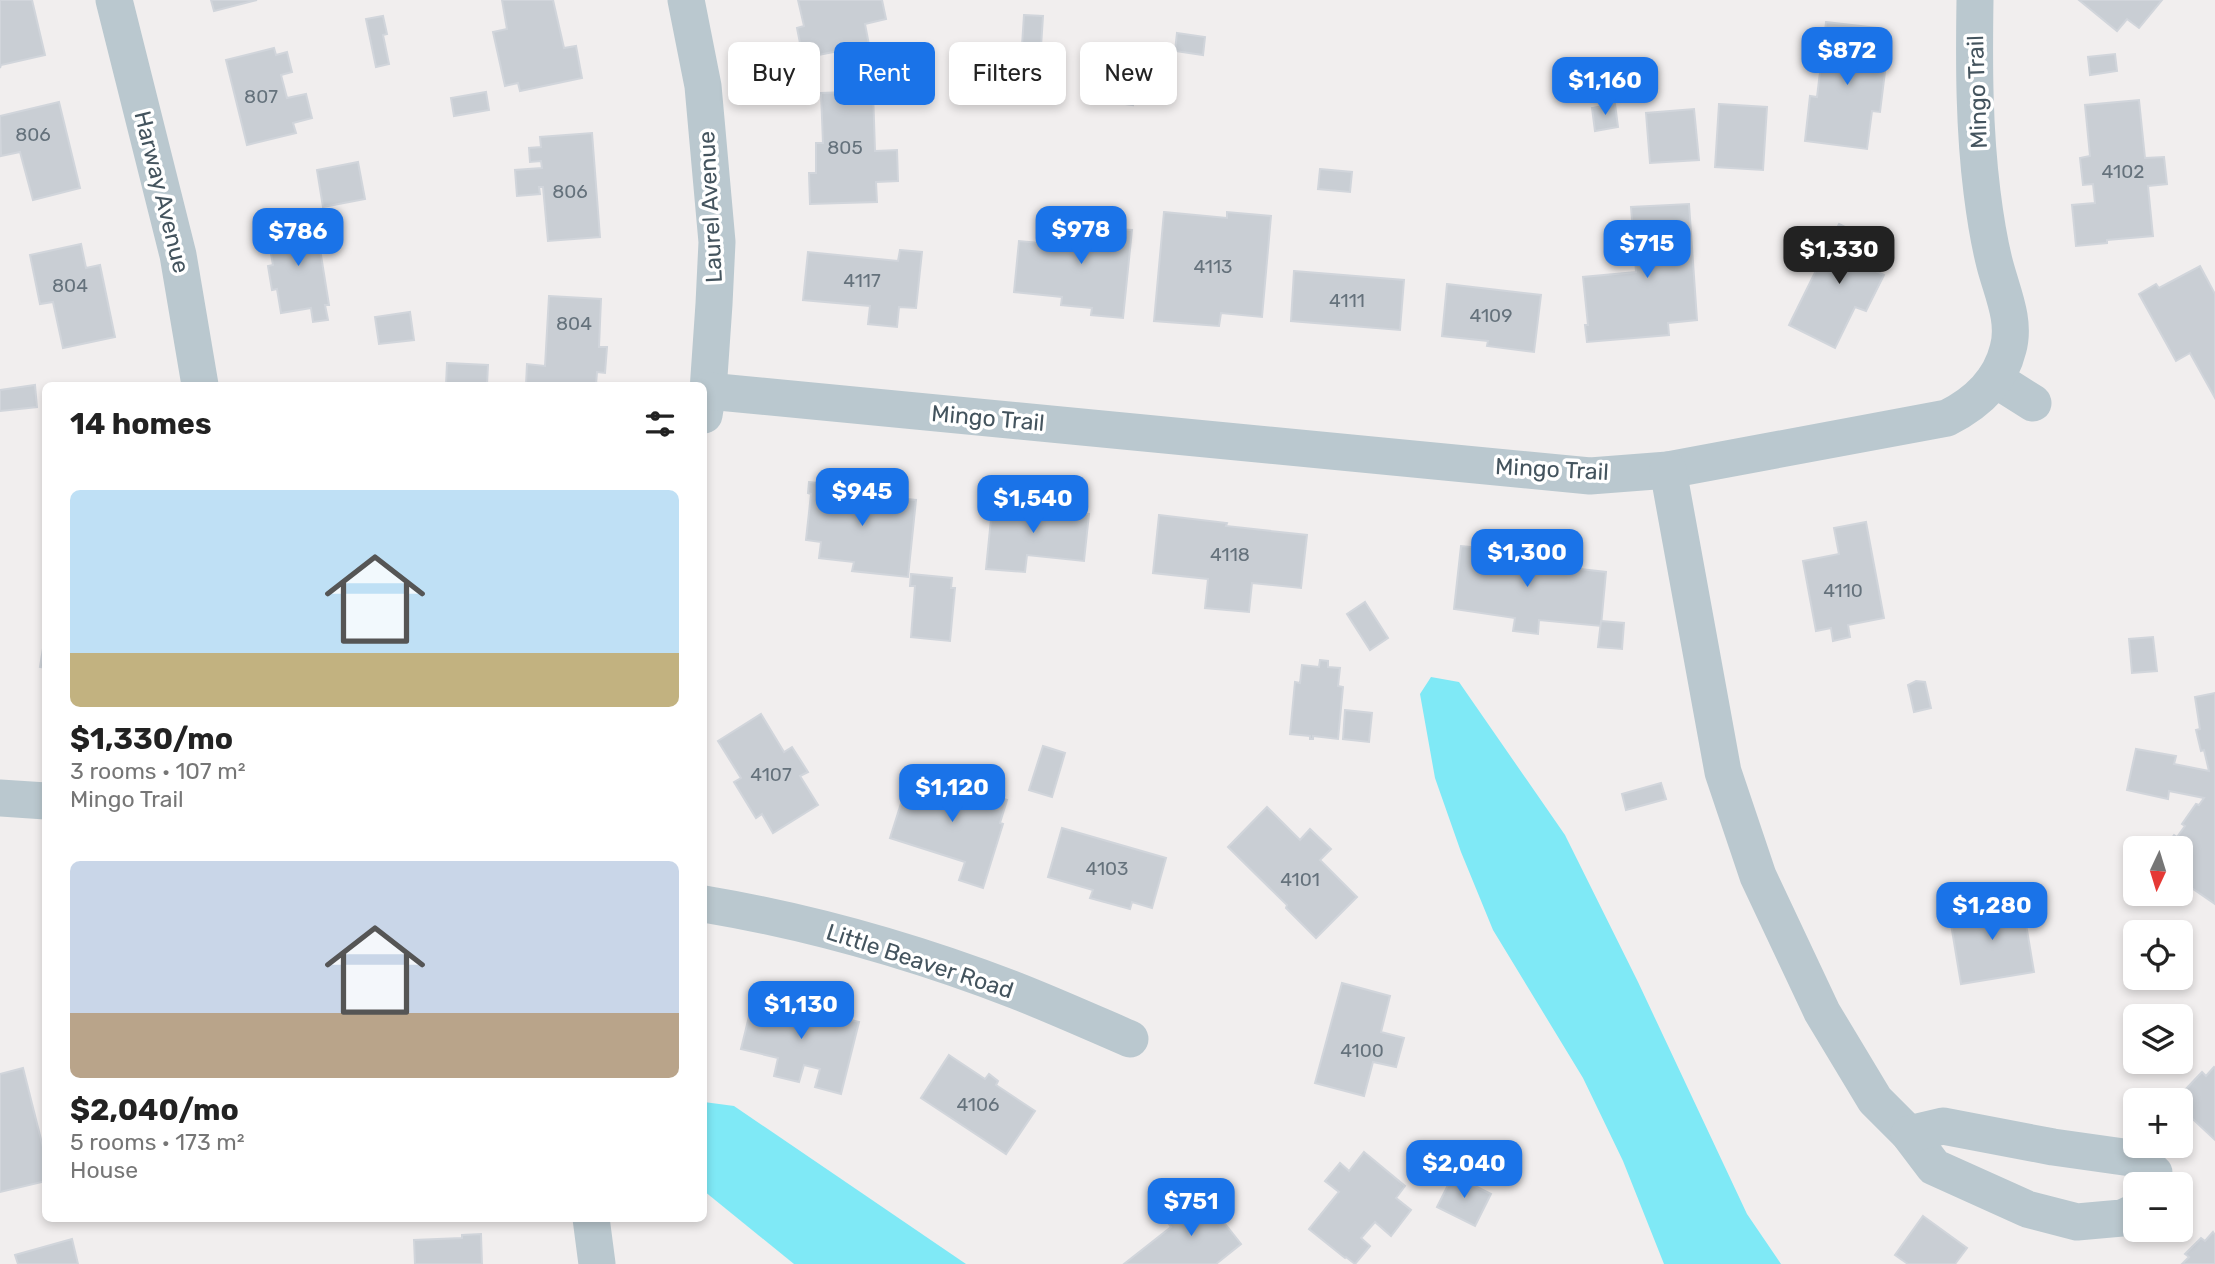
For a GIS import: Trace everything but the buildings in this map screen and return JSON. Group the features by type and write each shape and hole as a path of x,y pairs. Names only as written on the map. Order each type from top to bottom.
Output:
{"street":[{"name":"Harway Avenue","path":"114,0 178,255 199,382"},
{"name":"Laurel Avenue","path":"686,0 703,86 717,242 707,388"},
{"name":"Mingo Trail","path":"707,403 1590,476 1668,470 1947,418 1967,408 1982,396 1996,379 2009,348 2010,318 1994,264 1982,192 1974,74 1975,0"},
{"path":"1996,379 2033,404"},
{"path":"1668,470 1723,772 1758,876 1822,1012 1875,1100 1909,1134 1934,1167 2027,1209 2077,1222 2123,1218"},
{"path":"0,798 42,802"},
{"name":"Little Beaver Road","path":"707,905 840,933 934,961 1018,991 1130,1039"},
{"path":"1909,1134 1943,1126 2053,1147 2138,1159 2153,1172"},
{"path":"592,1222 597,1264"}],"water":[{"path":"1431,677 1459,682 1565,835 1638,982 1747,1214 1781,1264 1664,1264 1623,1161 1583,1078 1493,930 1461,852 1435,778 1420,694"},
{"path":"707,1102 734,1106 966,1264 794,1264 707,1193"}]}
